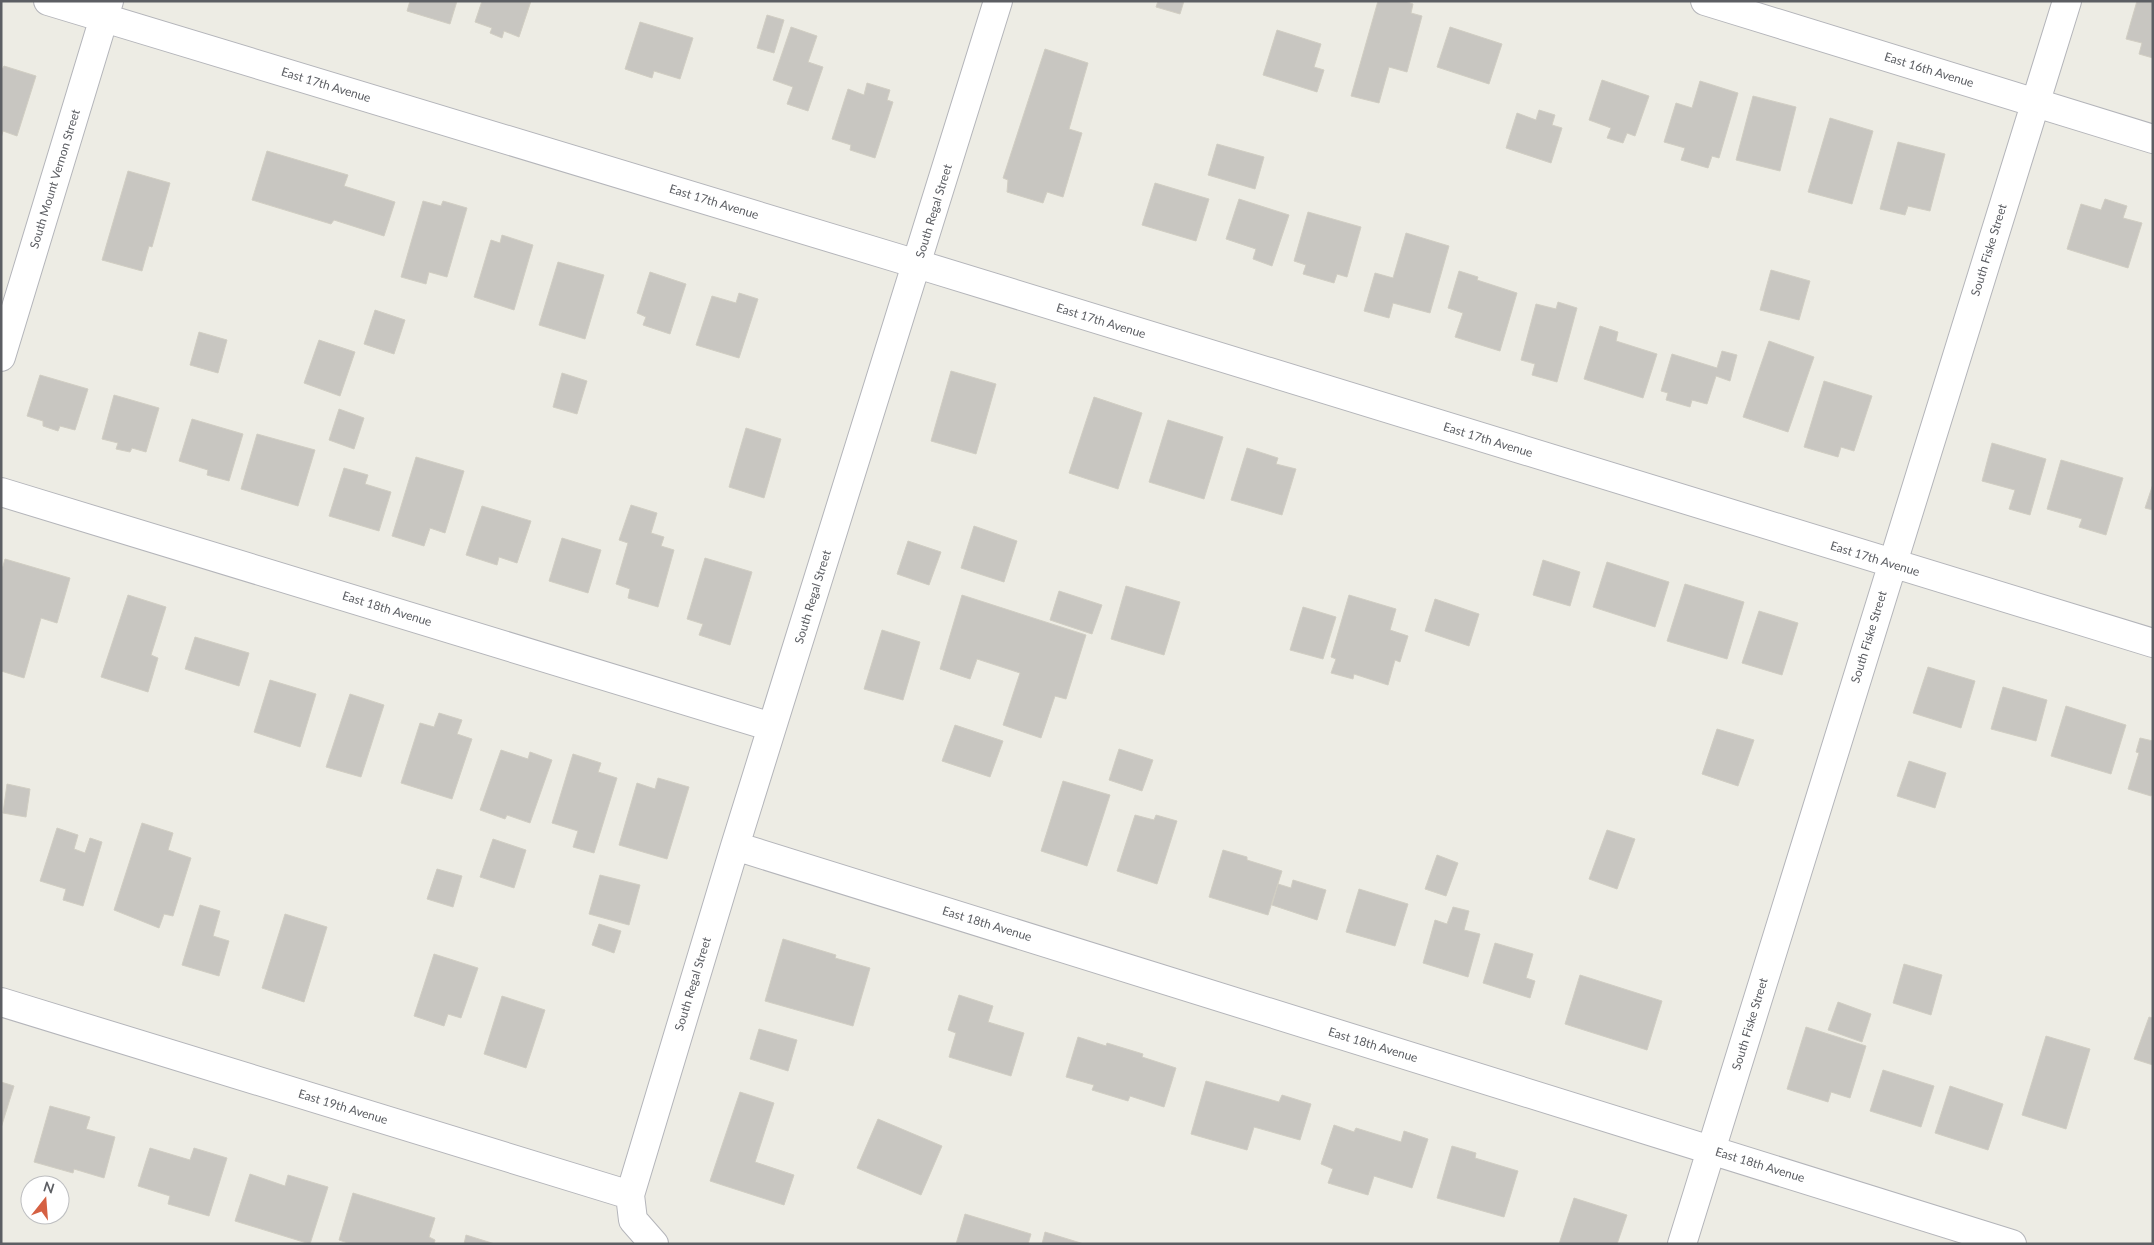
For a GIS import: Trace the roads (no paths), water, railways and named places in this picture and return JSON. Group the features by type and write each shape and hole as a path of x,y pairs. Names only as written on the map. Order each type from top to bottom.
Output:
{"street":[{"name":"East 17th Avenue","path":"48,1 107,10 917,264 2153,643"},
{"name":"South Regal Street","path":"630,1195 735,846 998,1"},
{"name":"East 16th Avenue","path":"1705,1 2153,139"},
{"name":"South Fiske Street","path":"1682,1244 2034,102 2067,1"},
{"name":"South Mount Vernon Street","path":"1,357 107,10"},
{"name":"East 18th Avenue","path":"1,492 772,727"},
{"name":"East 18th Avenue","path":"735,846 2012,1244"},
{"name":"East 19th Avenue","path":"1,1002 630,1195"},
{"path":"630,1195 633,1220 654,1244"}]}
